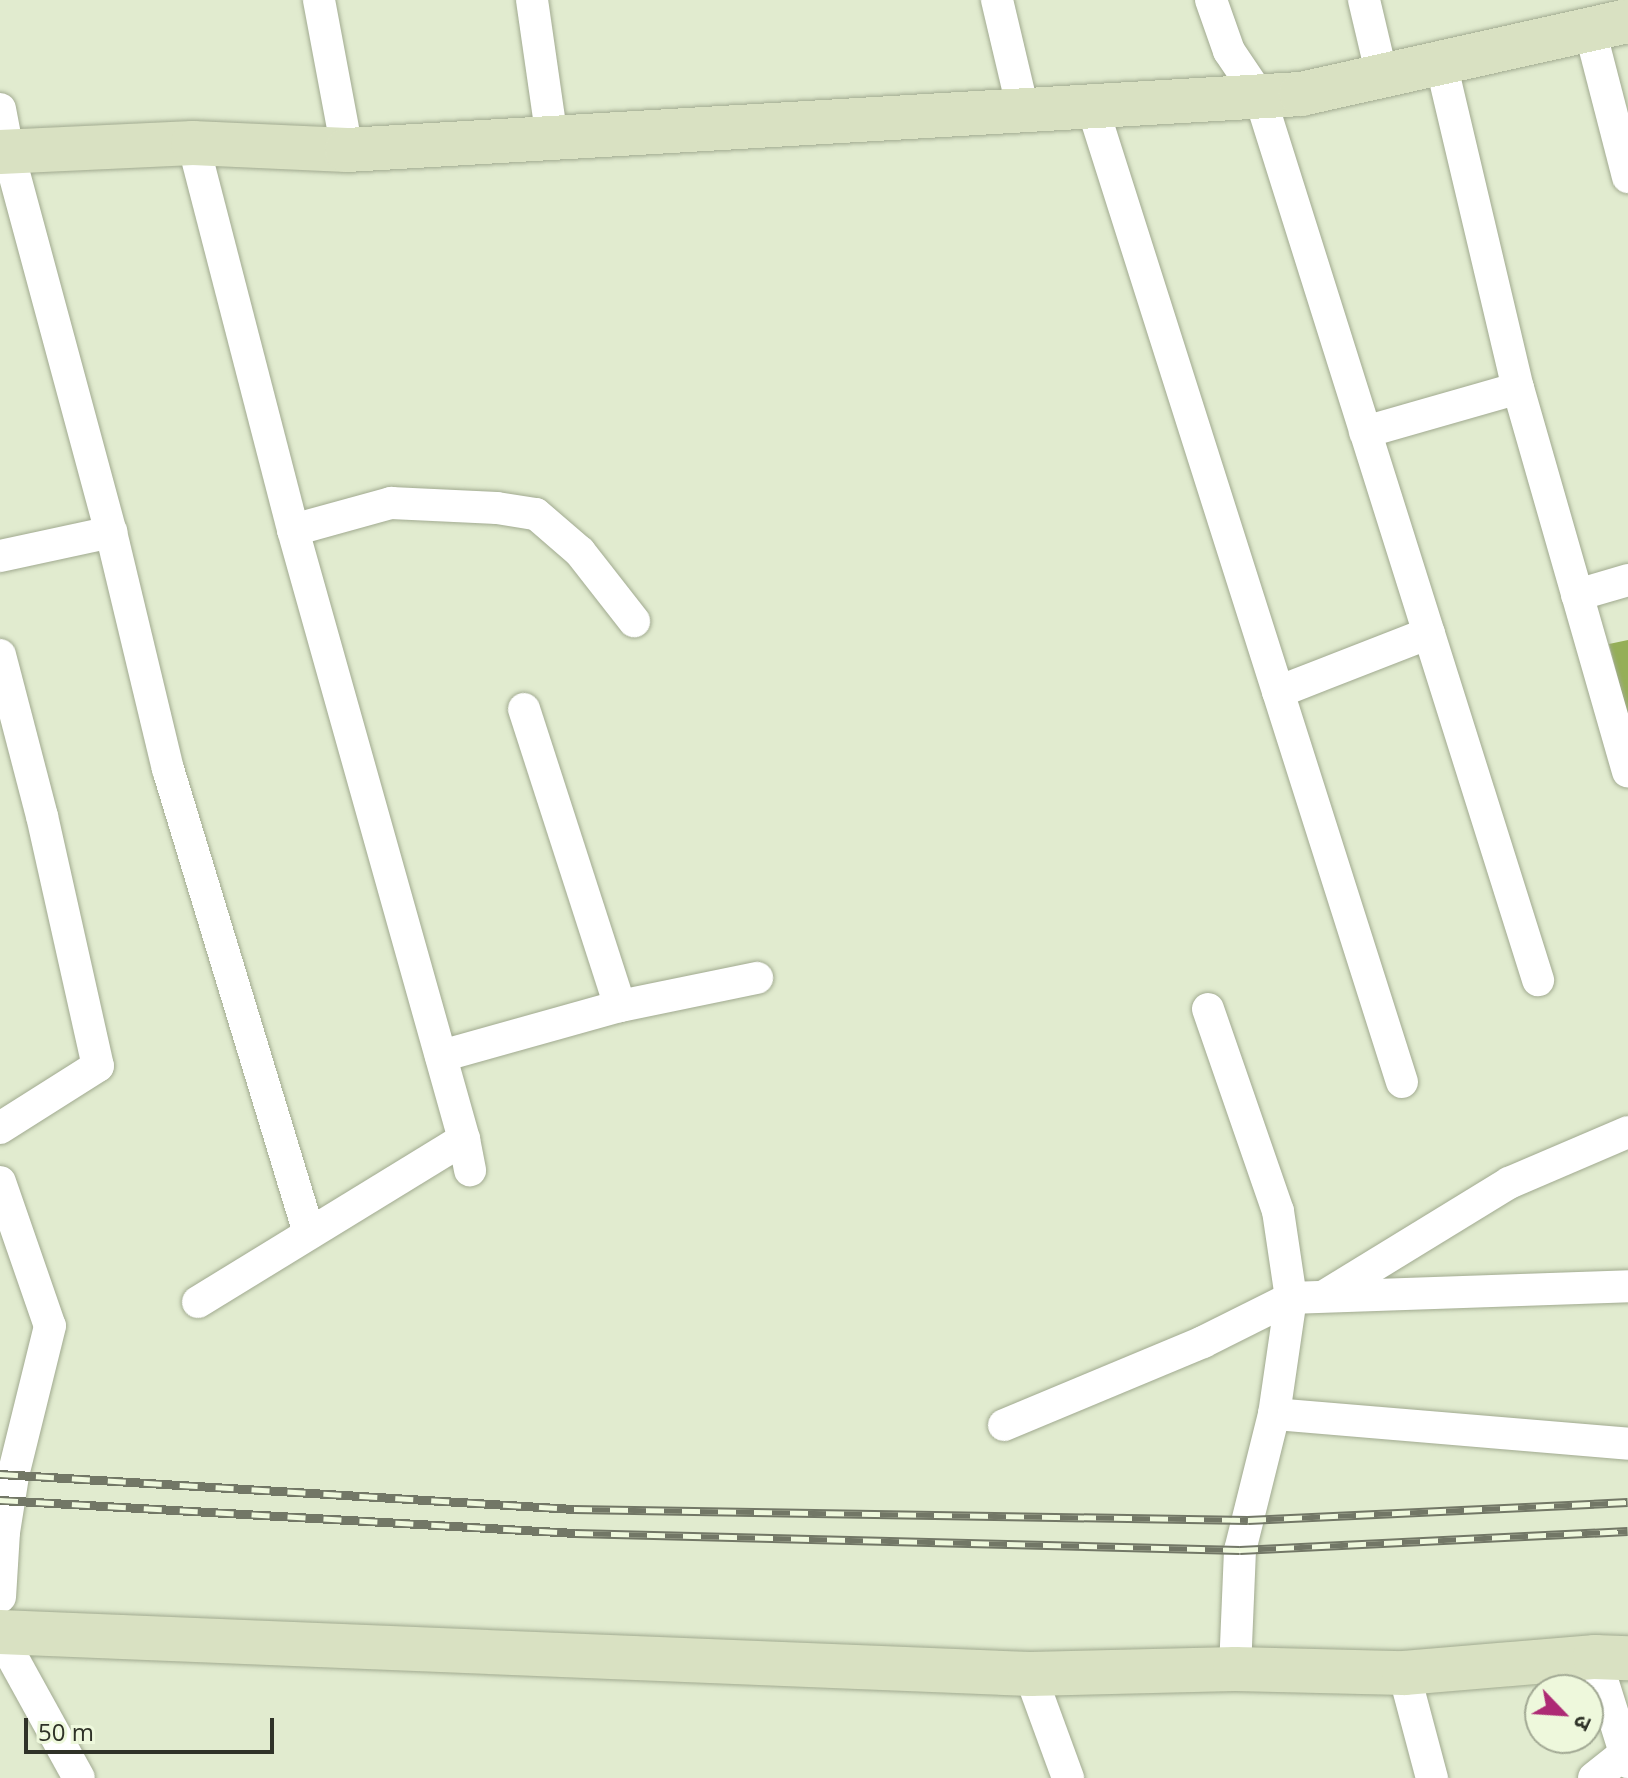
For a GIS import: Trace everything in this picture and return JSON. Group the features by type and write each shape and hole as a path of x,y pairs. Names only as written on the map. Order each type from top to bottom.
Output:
{"street":[{"path":"319,0 347,150"},
{"path":"532,0 552,138"},
{"path":"997,0 1023,110"},
{"path":"1211,0 1229,51 1260,97 1538,980"},
{"path":"1364,0 1382,76"},
{"path":"4,151 193,143 347,150 1301,94 1609,25 1628,177"},
{"path":"1441,63 1518,388 1628,772"},
{"path":"1092,106 1402,1082"},
{"path":"0,109 4,151 111,532 168,769 309,1233"},
{"path":"193,143 293,530 464,1139 470,1170"},
{"path":"1365,432 1518,388"},
{"path":"293,530 391,503 434,503 536,514 580,552 634,621"},
{"path":"0,556 111,532"},
{"path":"1577,595 1628,580"},
{"path":"1278,692 1429,633"},
{"path":"0,655 42,816 98,1066 0,1128"},
{"path":"524,709 620,1006"},
{"path":"441,1056 620,1006 757,978"},
{"path":"1208,1009 1278,1211 1291,1298 1274,1414 1240,1550 1235,1669"},
{"path":"1324,1297 1509,1183 1628,1132"},
{"path":"198,1302 464,1139"},
{"path":"0,1182 50,1326 13,1476 4,1532 0,1597"},
{"path":"1004,1425 1203,1342 1291,1298 1628,1286"},
{"path":"1274,1414 1628,1444"},
{"path":"0,1634 1030,1674 1235,1669 1404,1673 1612,1658 1627,1755 1594,1778"},
{"path":"0,1634 79,1778"},
{"path":"1404,1673 1432,1778"},
{"path":"1030,1674 1068,1778"}],"shaded area":[{"path":"1628,640 1628,716 1609,644"}],"railway":[{"path":"0,1474 574,1509 1248,1520 1628,1502"},
{"path":"0,1500 575,1533 1240,1550 1628,1531"}]}
